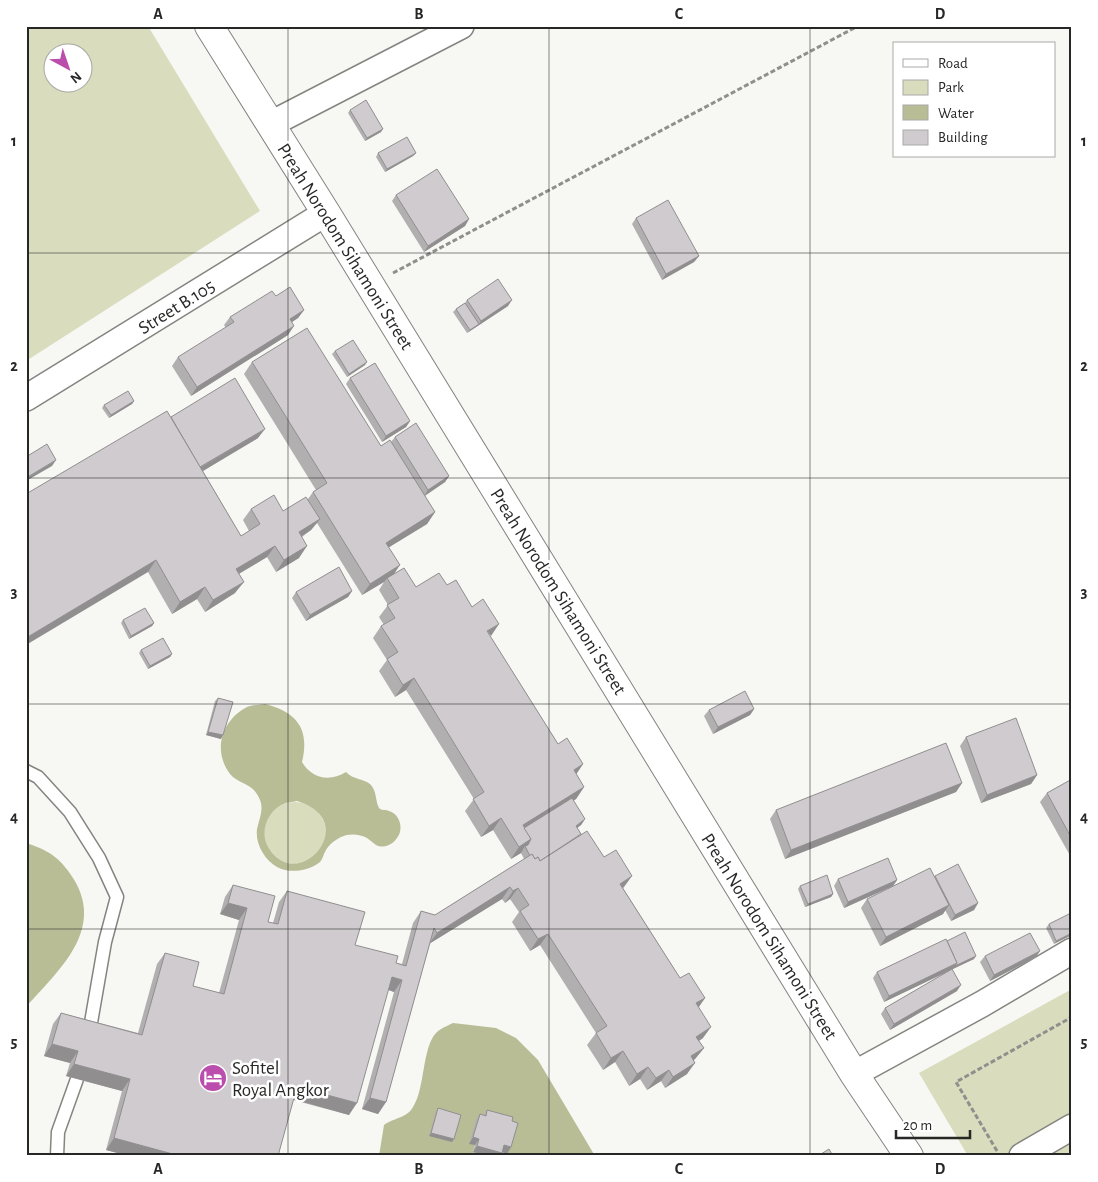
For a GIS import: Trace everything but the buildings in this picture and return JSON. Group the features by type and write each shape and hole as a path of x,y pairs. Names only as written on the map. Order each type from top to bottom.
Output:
{"main road":[{"name":"Preah Norodom Sihamoni Street","path":"209,26 371,285 854,1074 909,1156"}],"street":[{"path":"271,124 461,26"},
{"name":"Street B.105","path":"26,398 326,213"},
{"path":"854,1074 982,1004 1072,951"},
{"path":"1022,1156 1072,1127"}],"lane":[{"path":"26,771 38,776 70,812 99,858 117,896 106,942 89,1034"},
{"path":"57,1156 58,1132 77,1079"}],"path":[{"path":"371,285 858,26"},
{"path":"1000,1156 956,1082 1072,1018"}],"green space":[{"path":"26,26 148,26 260,211 26,361"},
{"path":"295,802 307,805 317,811 323,821 326,833 323,845 317,855 307,861 295,864 283,861 273,855 267,845 264,833 267,821 273,811 283,805"},
{"path":"1072,989 1072,1156 968,1156 919,1073"}],"water":[{"path":"265,704 285,712 293,717 298,724 304,740 302,762 311,772 328,778 346,772 371,785 379,808 392,812 399,819 400,832 394,842 387,846 380,846 361,836 344,836 326,849 320,862 310,868 299,871 282,869 269,860 259,846 257,835 261,811 260,800 254,790 230,774 225,765 221,746 222,736 226,728 238,713 253,705","holes":["297,801 316,811 325,824 325,838 318,850 308,860 294,864 280,860 265,841 265,828 270,815 280,806"]},
{"path":"29,844 54,856 69,871 82,897 84,915 81,932 64,964 26,1007 26,845"},
{"path":"453,1023 496,1028 516,1038 538,1060 595,1156 499,1156 500,1151 469,1143 475,1145 473,1152 487,1156 379,1156 384,1125 404,1116 410,1111 417,1099 431,1040 438,1031"}],"place":[{"name":"Sofitel Royal Angkor","path":"213,1078"}]}
